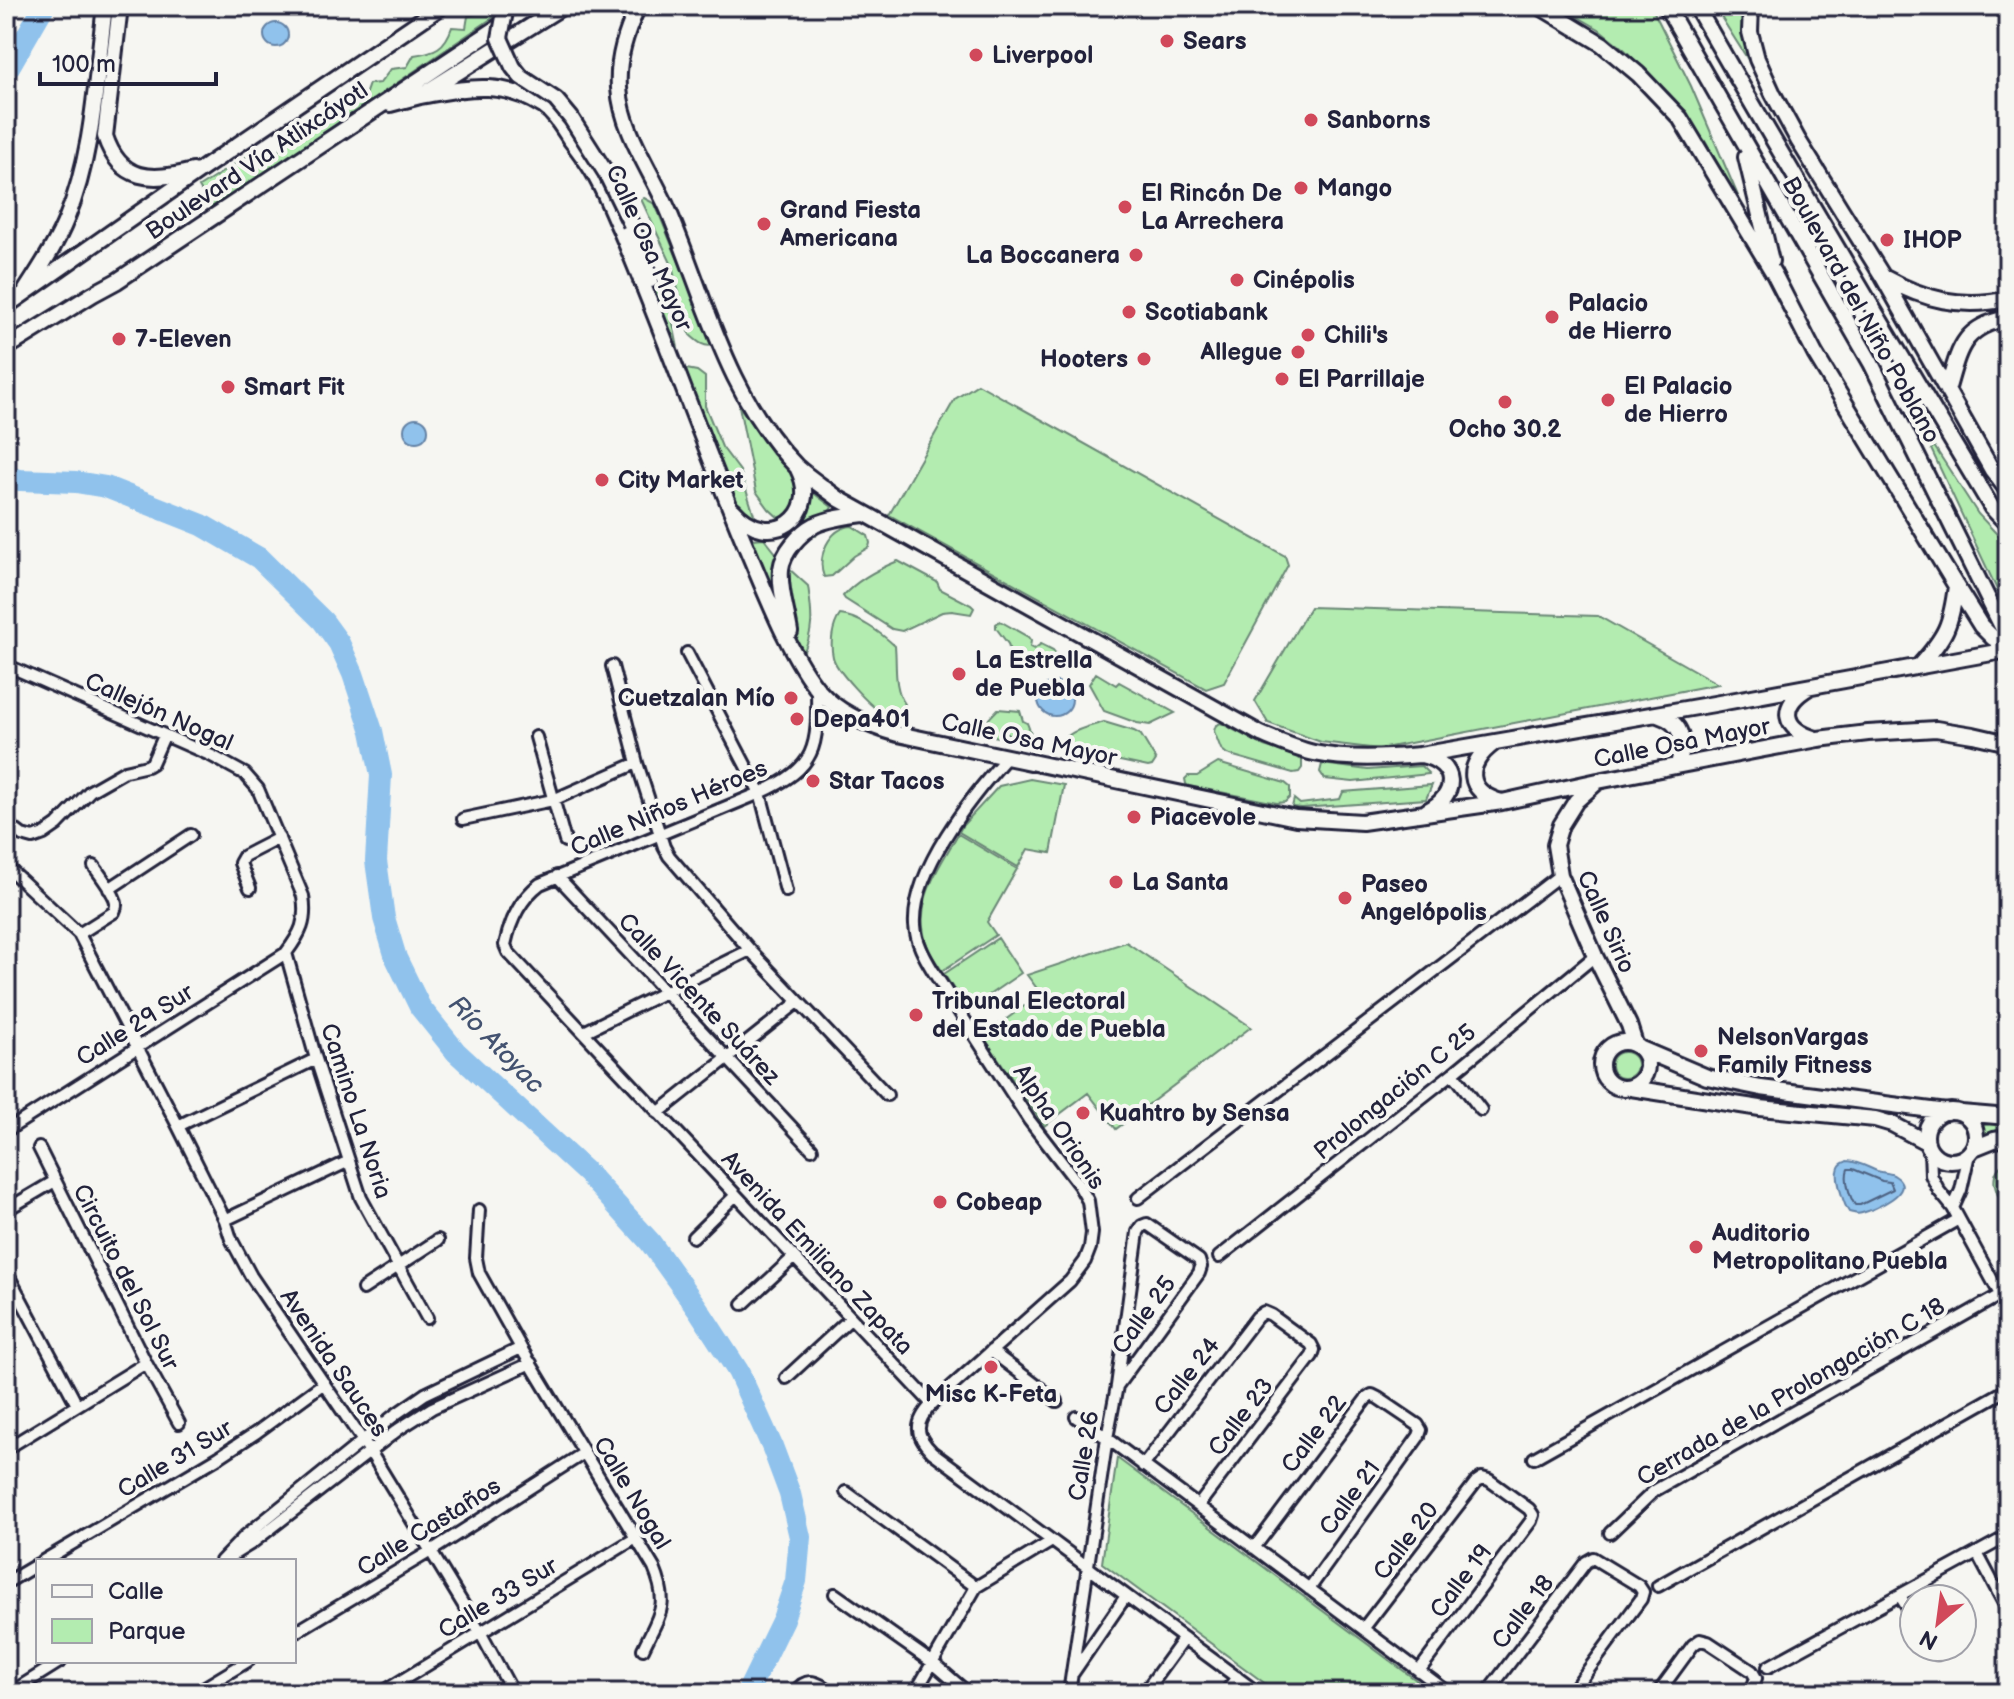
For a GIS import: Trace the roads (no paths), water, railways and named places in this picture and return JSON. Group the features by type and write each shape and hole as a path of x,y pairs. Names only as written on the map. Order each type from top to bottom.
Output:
{"street":[{"path":"23,295 66,222 78,188 87,153 105,6"},
{"path":"120,6 105,136 111,152 120,164 135,174 152,178 205,167"},
{"name":"Boulevard Vía Atlixcáyotl","path":"6,306 442,6"},
{"path":"509,6 500,38 513,67 521,77 556,100 606,173 631,224 653,285 655,314"},
{"name":"Boulevard Vía Atlixcáyotl","path":"6,348 117,281 530,6"},
{"path":"378,107 420,96 563,6"},
{"name":"Calle Osa Mayor","path":"638,6 626,35 619,67 619,89 627,123 668,210 721,345 743,392 769,435 797,467 839,499 1261,734 1287,745 1337,756 1382,758 1420,755 2008,648"},
{"path":"1539,6 1602,44 1638,74 1680,118 1774,274 1815,354 1956,586 1981,626 2008,648"},
{"name":"Boulevard del Niño Poblano","path":"1666,6 1871,363 2008,639"},
{"name":"Boulevard del Niño Poblano","path":"1696,6 1897,350 1992,508 2008,525"},
{"path":"1751,6 1750,32 1757,59 1773,94 1883,277 1992,470 2008,491"},
{"name":"Calle Osa Mayor","path":"420,96 474,87 510,91 544,107 556,117 600,183 655,314 728,504 793,651 827,700 876,727 1296,818 1362,822 1502,802 1818,739 1936,729 2008,743"},
{"path":"1742,141 1774,274"},
{"path":"1883,277 1902,288 1953,303 1990,303 2008,299"},
{"path":"1947,391 1964,341 1975,329 2008,318"},
{"path":"728,504 744,521 755,527 765,530 786,525 794,519 804,498 797,467"},
{"path":"793,651 781,580 788,551 815,526 865,514"},
{"path":"1920,665 1940,643 1952,611 1956,586"},
{"path":"687,653 760,793 786,891"},
{"name":"Callejón Nogal","path":"6,665 212,756 245,774 258,789 303,896 304,924 286,953"},
{"path":"612,666 637,763 669,856 750,950 887,1095"},
{"path":"1812,686 1792,701 1788,717 1794,729 1818,739"},
{"name":"Calle Niños Héroes","path":"505,945 520,905 540,884 760,793 791,776 814,747 817,689"},
{"path":"1655,714 1671,720 1680,733 1683,748 1678,765"},
{"path":"6,823 22,835 33,838 44,834 90,791 125,771 152,763 164,736"},
{"path":"536,737 565,841"},
{"path":"1494,743 1477,759 1473,777 1480,791 1502,802"},
{"path":"1420,755 1441,763 1448,772 1450,783 1445,799 1423,813"},
{"name":"Alpha Orionis","path":"991,1351 1070,1281 1085,1261 1092,1233 1088,1201 1013,1095 922,953 917,937 916,908 926,872 966,807 1007,757"},
{"path":"463,819 553,800 637,763"},
{"name":"Calle Sirio","path":"1598,781 1576,801 1561,825 1555,845 1560,875 1638,1046"},
{"path":"109,889 191,835"},
{"path":"250,888 241,859 277,840"},
{"name":"Avenida Sauces","path":"6,866 79,934 251,1276 371,1453 480,1632 513,1693"},
{"path":"79,934 117,908 94,866"},
{"path":"1138,1198 1560,875"},
{"name":"Calle Vicente Suárez","path":"557,876 812,1149"},
{"name":"Avenida Emiliano Zapata","path":"505,945 508,952 932,1404"},
{"path":"584,1032 750,950"},
{"name":"Calle 29 Sur","path":"6,1131 286,953"},
{"name":"Camino La Noria","path":"286,953 361,1198 427,1318"},
{"name":"Prolongación C 25","path":"1219,1257 1453,1073 1595,956"},
{"path":"658,1113 798,1002"},
{"path":"2008,1117 1761,1088 1707,1077 1638,1046 1620,1042 1607,1049 1601,1063 1601,1070 1609,1083 1616,1087 1760,1108 1875,1119 1892,1124 1948,1161 1956,1161 1994,1140 2008,1138"},
{"path":"1631,1088 1641,1082 1647,1071 1647,1059 1638,1046"},
{"path":"178,1126 316,1059"},
{"path":"1453,1073 1481,1110"},
{"path":"1760,1108 1761,1088"},
{"path":"1953,1208 1976,1134 1966,1116 1954,1112 1936,1116 1929,1125 1931,1175 1953,1208 2008,1309"},
{"name":"Circuito del Sol Sur","path":"39,1148 179,1423"},
{"path":"225,1220 349,1161"},
{"path":"6,1210 55,1181"},
{"path":"693,1237 736,1195"},
{"name":"Calle Nogal","path":"479,1210 476,1258 479,1273 661,1584 663,1598 660,1613 643,1649"},
{"path":"1534,1458 1959,1219"},
{"name":"Calle 26","path":"1069,1693 1138,1232 1142,1226 1152,1226 1199,1260 1201,1267"},
{"path":"363,1289 438,1240"},
{"path":"743,1304 794,1257"},
{"name":"Calle 25","path":"1117,1386 1201,1267"},
{"path":"6,1271 77,1405"},
{"name":"Cerrada de la Prolongación C 18","path":"1610,1533 1654,1491 2000,1295"},
{"path":"6,1306 20,1296"},
{"name":"Calle 23","path":"1198,1506 1312,1356 1314,1350 1311,1344 1264,1312"},
{"name":"Calle 24","path":"1143,1466 1257,1317 1264,1312"},
{"path":"786,1378 851,1318"},
{"path":"224,1559 245,1536 396,1414 425,1394 521,1348"},
{"path":"1057,1401 991,1351 932,1404 919,1421 918,1431 923,1443 932,1452 1258,1693"},
{"path":"6,1449 146,1363"},
{"path":"225,1559 252,1543 399,1429 432,1408 531,1363"},
{"name":"Calle 31 Sur","path":"45,1559 219,1457 324,1383"},
{"path":"1658,1586 2008,1389"},
{"name":"Calle 22","path":"1254,1548 1366,1399 1372,1395 1378,1398 1421,1430"},
{"path":"1076,1417 1449,1693"},
{"name":"Calle 21","path":"1309,1589 1421,1430"},
{"name":"Calle Castaños","path":"296,1632 431,1551 584,1453"},
{"name":"Calle 19","path":"1419,1671 1533,1515 1529,1509 1482,1478"},
{"name":"Calle 20","path":"1363,1629 1482,1478"},
{"path":"846,1492 976,1587"},
{"path":"1923,1583 2008,1536"},
{"name":"Calle 33 Sur","path":"381,1693 636,1538"},
{"path":"915,1693 976,1587 1052,1541"},
{"path":"1977,1553 2008,1611"},
{"name":"Calle 18","path":"1487,1693 1586,1562 1593,1558 1639,1586 1643,1592 1641,1599 1571,1693"},
{"name":"Calle 31 Sur","path":"6,1583 36,1564"},
{"path":"835,1594 933,1663 968,1693"},
{"path":"1072,1675 1126,1596"},
{"path":"1768,1667 1898,1597"},
{"path":"1144,1693 1184,1638"},
{"path":"1658,1693 1700,1640 1752,1671 1756,1678 1748,1693"},
{"path":"10,1693 58,1663"},
{"path":"195,1693 245,1663"},
{"path":"1225,1693 1237,1677"},
{"path":"794,1693 800,1685 810,1681 833,1693"}],"water":[{"path":"276,23 284,27 288,35 284,43 276,47 268,43 264,35 268,27"},
{"path":"416,418 425,421 428,430 425,439 416,442 407,439 404,430 407,421"},
{"path":"1055,682 1067,687 1072,699 1067,711 1055,716 1043,711 1038,699 1043,687"},
{"path":"1847,1161 1893,1175 1901,1182 1902,1188 1892,1199 1875,1208 1858,1214 1849,1212 1838,1175 1838,1169"}],"waterway":[{"name":"Río Atoyac","path":"6,72 44,6"},
{"name":"Río Atoyac","path":"6,477 106,487 202,525 259,558 323,621 339,643 372,731 381,775 376,861 384,918 396,958 420,1007 456,1052 588,1174 650,1242 738,1371 772,1446 790,1494 800,1537 796,1581 783,1619 747,1693"}],"place":[{"name":"Sears","path":"1167,41"},
{"name":"Liverpool","path":"976,55"},
{"name":"Sanborns","path":"1311,120"},
{"name":"Mango","path":"1301,188"},
{"name":"El Rincón De La Arrechera","path":"1125,207"},
{"name":"Grand Fiesta Americana","path":"764,224"},
{"name":"IHOP","path":"1887,240"},
{"name":"La Boccanera","path":"1136,255"},
{"name":"Cinépolis","path":"1237,280"},
{"name":"Scotiabank","path":"1129,312"},
{"name":"Palacio de Hierro","path":"1552,317"},
{"name":"Chili's","path":"1308,335"},
{"name":"7-Eleven","path":"119,339"},
{"name":"Allegue","path":"1298,352"},
{"name":"Hooters","path":"1144,359"},
{"name":"El Parrillaje","path":"1282,379"},
{"name":"Smart Fit","path":"228,387"},
{"name":"El Palacio de Hierro","path":"1608,400"},
{"name":"Ocho 30.2","path":"1505,402"},
{"name":"City Market","path":"602,480"},
{"name":"La Estrella de Puebla","path":"959,674"},
{"name":"Cuetzalan Mío","path":"791,698"},
{"name":"Depa401","path":"797,719"},
{"name":"Star Tacos","path":"813,781"},
{"name":"Piacevole","path":"1134,817"},
{"name":"La Santa","path":"1116,882"},
{"name":"Paseo Angelópolis","path":"1345,898"},
{"name":"Tribunal Electoral del Estado de Puebla","path":"916,1015"},
{"name":"NelsonVargas Family Fitness","path":"1701,1051"},
{"name":"Kuahtro by Sensa","path":"1083,1113"},
{"name":"Cobeap","path":"940,1202"},
{"name":"Auditorio Metropolitano Puebla","path":"1696,1247"},
{"name":"Misc K-Feta","path":"991,1367"}]}
